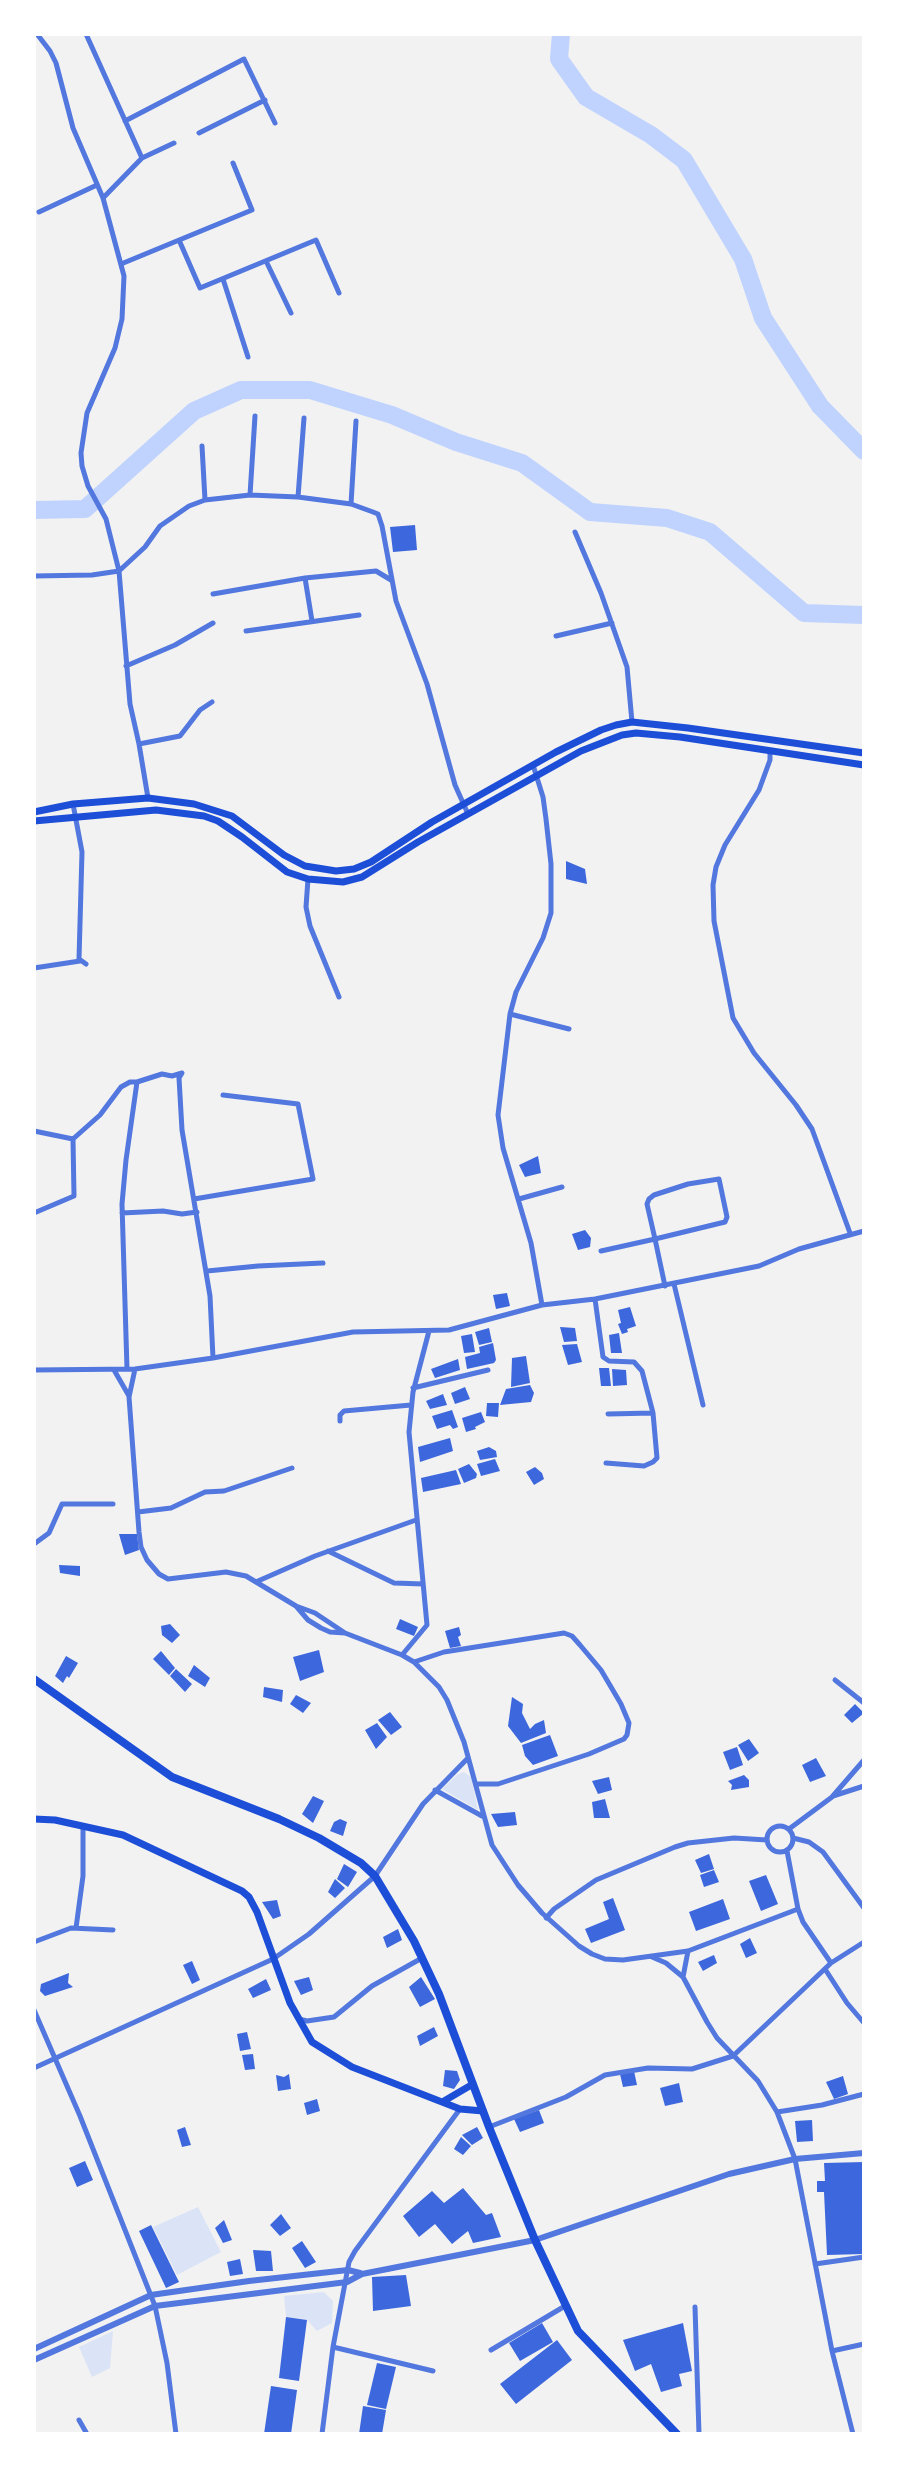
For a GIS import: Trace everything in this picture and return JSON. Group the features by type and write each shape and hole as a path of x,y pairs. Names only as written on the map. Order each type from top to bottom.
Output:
{"highway":[{"path":"34,1679 172,1777 319,1838 361,1863 375,1876 422,1958 450,2020 489,2127 565,2306 585,2338 677,2434"}],"main road":[{"path":"34,812 73,804 148,798 183,802 232,816 284,855 305,866 336,871 354,869 371,862 533,765 601,730 632,722 864,753"},
{"path":"34,821 156,810 204,816 242,837 287,872 308,879 343,882 362,877 537,774 604,741 636,733 864,765"},
{"path":"828,760 829,749"},
{"path":"34,1819 55,1820 134,1840 242,1891 257,1912 297,2018 312,2042 343,2062 460,2109 483,2111"},
{"path":"444,2101 473,2084"}],"street":[{"path":"37,34 56,63 73,128 103,198 121,264 125,293 122,319 115,348 87,413 82,438 82,466 88,486 106,519 119,571 130,704 148,798"},
{"path":"86,34 142,158"},
{"path":"125,121 244,59 275,123"},
{"path":"199,133 265,100"},
{"path":"103,198 142,158 174,143"},
{"path":"121,264 252,210 233,163"},
{"path":"39,212 97,185"},
{"path":"179,240 200,288 316,240 339,293"},
{"path":"266,261 291,313"},
{"path":"223,279 248,357"},
{"path":"250,495 255,416"},
{"path":"298,497 304,418"},
{"path":"351,504 356,421"},
{"path":"202,446 205,500"},
{"path":"34,576 92,575 119,571 145,547 160,526 189,506 205,500 250,495 298,497 351,504 378,514 396,601 427,684 455,785 468,814"},
{"path":"575,532 627,667 632,722"},
{"path":"213,594 305,578 376,571 391,580"},
{"path":"305,578 312,621"},
{"path":"246,631 359,615"},
{"path":"126,666 175,645 213,623"},
{"path":"556,636 612,623"},
{"path":"139,744 180,736 200,710 212,702"},
{"path":"770,750 770,760 759,790 725,845 716,867 714,921 733,1018 754,1053 812,1129 850,1233"},
{"path":"533,765 544,808 551,864 551,913 543,938 516,992 510,1014 498,1115 503,1148 531,1243 542,1305"},
{"path":"34,968 78,960 86,964 79,959 82,852 73,804"},
{"path":"308,879 306,907 310,926 339,997"},
{"path":"510,1014 569,1029"},
{"path":"34,1213 74,1196 73,1139 100,1115 121,1087 162,1074 172,1076 182,1073 179,1078 180,1116 207,1271 213,1358"},
{"path":"127,1369 122,1213 137,1082"},
{"path":"194,1199 313,1179 298,1104 223,1095"},
{"path":"34,1131 73,1139"},
{"path":"601,1251 655,1239 725,1222 727,1217 720,1181 715,1178 651,1196 647,1204 655,1239 665,1286"},
{"path":"519,1199 562,1187"},
{"path":"122,1213 197,1212"},
{"path":"34,1370 135,1369 353,1332 457,1328 542,1305 595,1299 759,1266 799,1249 864,1231"},
{"path":"207,1271 323,1263"},
{"path":"674,1284 703,1405"},
{"path":"595,1299 603,1357 609,1361 638,1364 646,1382 653,1413 657,1458 644,1466 606,1463"},
{"path":"402,1655 427,1625 409,1432 413,1388 429,1331"},
{"path":"135,1369 129,1397 143,1553 164,1577 175,1579 226,1572 257,1581 345,1633 414,1662 447,1700 468,1758 492,1845 546,1918 579,1946 605,1959 623,1960 688,1951 798,1909"},
{"path":"114,1370 129,1397"},
{"path":"413,1388 488,1370"},
{"path":"340,1421 344,1411 411,1405"},
{"path":"608,1414 653,1413"},
{"path":"138,1512 171,1508 205,1492 224,1491 292,1468"},
{"path":"34,1544 49,1533 62,1504 113,1504"},
{"path":"257,1581 328,1551 416,1520"},
{"path":"328,1551 394,1583 423,1584"},
{"path":"296,1606 308,1620 321,1628 345,1633"},
{"path":"414,1662 444,1652 564,1633 572,1636 601,1670 621,1704 629,1723 624,1739 498,1784 476,1784"},
{"path":"835,1680 864,1703"},
{"path":"34,2068 273,1959 309,1934 375,1876 423,1804 468,1758"},
{"path":"789,1829 832,1797 864,1760"},
{"path":"832,1797 864,1786"},
{"path":"435,1790 483,1816"},
{"path":"782,1825 789,1829 793,1838 787,1851 774,1851 767,1840 768,1833 774,1827 782,1825"},
{"path":"76,1928 83,1876 83,1826"},
{"path":"546,1918 596,1880 675,1847 734,1838 767,1840"},
{"path":"793,1838 809,1842 823,1852 864,1908"},
{"path":"787,1851 803,1922 831,1963"},
{"path":"34,1942 76,1928 113,1930"},
{"path":"489,2127 566,2097 605,2075 648,2068 692,2069 733,2056 831,1963 864,1942"},
{"path":"683,1977 688,1951"},
{"path":"651,1957 675,1969 683,1977 707,2022 733,2056 758,2081 777,2112 795,2159 832,2351 853,2434"},
{"path":"297,2018 307,2021 334,2017 372,1986 422,1958"},
{"path":"825,1969 864,2023"},
{"path":"34,2010 155,2306 167,2363 176,2434"},
{"path":"777,2112 864,2094"},
{"path":"322,2434 333,2347 348,2270 355,2251 460,2109"},
{"path":"34,2360 155,2306 347,2282 362,2274 535,2240 729,2174 795,2159 864,2153"},
{"path":"815,2264 864,2257"},
{"path":"34,2349 151,2295 348,2270 362,2274"},
{"path":"491,2350 565,2306"},
{"path":"695,2307 699,2434"},
{"path":"98,2319 104,2330"},
{"path":"832,2351 864,2344"},
{"path":"333,2347 433,2371"},
{"path":"79,2420 87,2434"}],"shaded area":[{"path":"464,1772 471,1777 478,1810 442,1789"},
{"path":"198,2207 221,2252 177,2275 153,2227"},
{"path":"324,2292 333,2301 332,2323 317,2331 307,2320 286,2317 284,2296"},
{"path":"113,2331 110,2368 92,2377 79,2347"}],"building":[{"path":"415,525 417,550 393,552 390,527"},
{"path":"566,861 585,869 587,884 566,879"},
{"path":"538,1156 541,1173 525,1177 519,1165"},
{"path":"585,1230 591,1238 590,1247 578,1250 572,1234"},
{"path":"507,1293 510,1306 496,1309 493,1295"},
{"path":"630,1307 636,1326 622,1334 618,1310"},
{"path":"560,1327 575,1328 577,1341 564,1342"},
{"path":"489,1328 492,1342 479,1345 475,1332"},
{"path":"619,1333 622,1353 611,1353 609,1335"},
{"path":"472,1334 475,1352 464,1353 461,1336"},
{"path":"493,1343 494,1363 467,1369 465,1357 480,1353 479,1347"},
{"path":"577,1344 582,1362 568,1365 562,1345"},
{"path":"526,1356 530,1383 511,1387 512,1358"},
{"path":"458,1359 460,1370 435,1378 431,1369"},
{"path":"599,1368 609,1368 611,1386 601,1386"},
{"path":"612,1369 626,1370 627,1385 613,1386"},
{"path":"530,1385 534,1393 531,1402 500,1405 506,1389"},
{"path":"465,1387 470,1399 455,1404 451,1393"},
{"path":"443,1394 447,1405 430,1409 426,1401"},
{"path":"487,1403 499,1403 498,1417 486,1416"},
{"path":"452,1410 458,1427 453,1429 450,1425 437,1429 432,1416"},
{"path":"481,1412 485,1422 466,1432 462,1418"},
{"path":"450,1438 453,1451 420,1462 418,1447"},
{"path":"489,1447 496,1451 497,1457 480,1460 477,1451"},
{"path":"495,1459 500,1471 481,1476 477,1464"},
{"path":"469,1464 477,1474 476,1478 464,1483 458,1469"},
{"path":"535,1467 544,1479 534,1485 526,1472"},
{"path":"456,1470 461,1484 423,1492 421,1478"},
{"path":"119,1534 137,1534 139,1550 125,1555"},
{"path":"59,1565 80,1566 80,1576 60,1573"},
{"path":"400,1619 418,1627 414,1636 396,1629"},
{"path":"170,1624 180,1635 172,1643 162,1635 161,1626"},
{"path":"459,1627 461,1646 450,1648 445,1631"},
{"path":"319,1650 324,1672 300,1681 293,1657"},
{"path":"161,1651 175,1668 169,1675 153,1659"},
{"path":"66,1656 78,1663 63,1683 55,1676"},
{"path":"194,1665 210,1678 205,1687 188,1676"},
{"path":"176,1669 192,1684 185,1692 170,1676"},
{"path":"264,1687 283,1690 282,1702 263,1697"},
{"path":"296,1695 311,1703 303,1713 290,1704"},
{"path":"512,1697 523,1704 522,1713 530,1729 544,1720 546,1733 521,1743 508,1726"},
{"path":"855,1704 864,1713 852,1723 844,1715"},
{"path":"390,1712 402,1727 391,1735 378,1720"},
{"path":"377,1723 387,1737 376,1749 365,1730"},
{"path":"550,1735 558,1756 533,1765 525,1756 522,1745"},
{"path":"749,1739 759,1753 748,1761 738,1745"},
{"path":"737,1747 743,1765 730,1770 723,1752"},
{"path":"816,1758 826,1776 810,1782 802,1765"},
{"path":"744,1775 749,1780 749,1787 731,1790 732,1785 728,1781"},
{"path":"609,1777 612,1790 598,1794 592,1781"},
{"path":"313,1796 324,1801 313,1823 302,1814"},
{"path":"605,1799 610,1818 594,1818 592,1802"},
{"path":"515,1812 517,1825 498,1827 491,1814"},
{"path":"340,1819 347,1822 343,1836 330,1831 334,1822"},
{"path":"709,1854 714,1869 701,1873 695,1860"},
{"path":"344,1864 357,1872 348,1887 337,1879"},
{"path":"714,1870 719,1882 704,1887 700,1875"},
{"path":"766,1875 778,1904 761,1911 749,1881"},
{"path":"335,1879 345,1888 335,1898 328,1892"},
{"path":"613,1898 625,1930 591,1943 585,1929 609,1919 603,1902"},
{"path":"723,1899 730,1919 696,1931 689,1912"},
{"path":"277,1900 281,1916 273,1919 262,1902"},
{"path":"398,1929 402,1940 387,1948 383,1937"},
{"path":"750,1938 757,1953 746,1958 740,1944"},
{"path":"714,1955 717,1963 703,1971 698,1962"},
{"path":"192,1961 200,1980 192,1984 183,1965"},
{"path":"69,1973 68,1983 73,1987 45,1996 40,1991 41,1984"},
{"path":"309,1977 313,1990 301,1995 294,1981"},
{"path":"421,1977 435,1999 420,2007 409,1987"},
{"path":"266,1979 271,1990 253,1998 248,1989"},
{"path":"434,2027 438,2036 420,2046 417,2036"},
{"path":"247,2032 251,2049 240,2051 237,2034"},
{"path":"253,2054 255,2069 245,2070 242,2055"},
{"path":"445,2070 457,2071 460,2080 454,2089 443,2086"},
{"path":"634,2071 637,2085 623,2087 620,2074"},
{"path":"289,2074 291,2089 278,2091 276,2075 284,2077"},
{"path":"843,2076 848,2094 834,2099 826,2082"},
{"path":"679,2083 683,2102 665,2106 660,2088"},
{"path":"317,2099 320,2111 307,2115 304,2103"},
{"path":"539,2110 544,2123 520,2132 514,2119"},
{"path":"812,2120 813,2141 797,2142 795,2121"},
{"path":"185,2127 191,2145 182,2147 177,2130"},
{"path":"477,2127 483,2138 472,2145 462,2135"},
{"path":"461,2137 471,2146 463,2155 454,2149"},
{"path":"85,2161 93,2180 77,2187 69,2168"},
{"path":"864,2162 864,2254 827,2255 824,2192 817,2192 817,2181 825,2181 824,2163"},
{"path":"463,2188 486,2215 492,2213 501,2237 473,2243 468,2231 452,2244 435,2224 419,2237 403,2216 432,2191 444,2203"},
{"path":"281,2214 291,2228 280,2236 270,2225"},
{"path":"224,2220 232,2240 223,2243 215,2228"},
{"path":"151,2225 179,2282 166,2288 139,2231"},
{"path":"302,2241 316,2262 305,2268 292,2248"},
{"path":"253,2250 271,2251 273,2271 256,2271"},
{"path":"240,2259 243,2274 230,2276 227,2262"},
{"path":"406,2275 411,2306 373,2311 372,2277"},
{"path":"286,2317 307,2320 299,2381 279,2378"},
{"path":"542,2323 553,2342 520,2361 509,2343"},
{"path":"683,2323 692,2371 679,2374 682,2386 661,2392 651,2364 635,2371 623,2340"},
{"path":"557,2340 572,2360 516,2404 500,2384"},
{"path":"377,2363 396,2367 386,2409 367,2405"},
{"path":"271,2386 297,2390 291,2434 264,2434"},
{"path":"363,2406 386,2410 382,2434 359,2434"}],"waterway":[{"path":"561,34 559,59 586,97 651,135 684,160 743,259 763,318 820,406 864,451"},
{"path":"34,510 85,509 194,411 241,390 310,390 392,415 456,442 522,463 590,512 667,518 710,532 804,613 864,615"}]}
